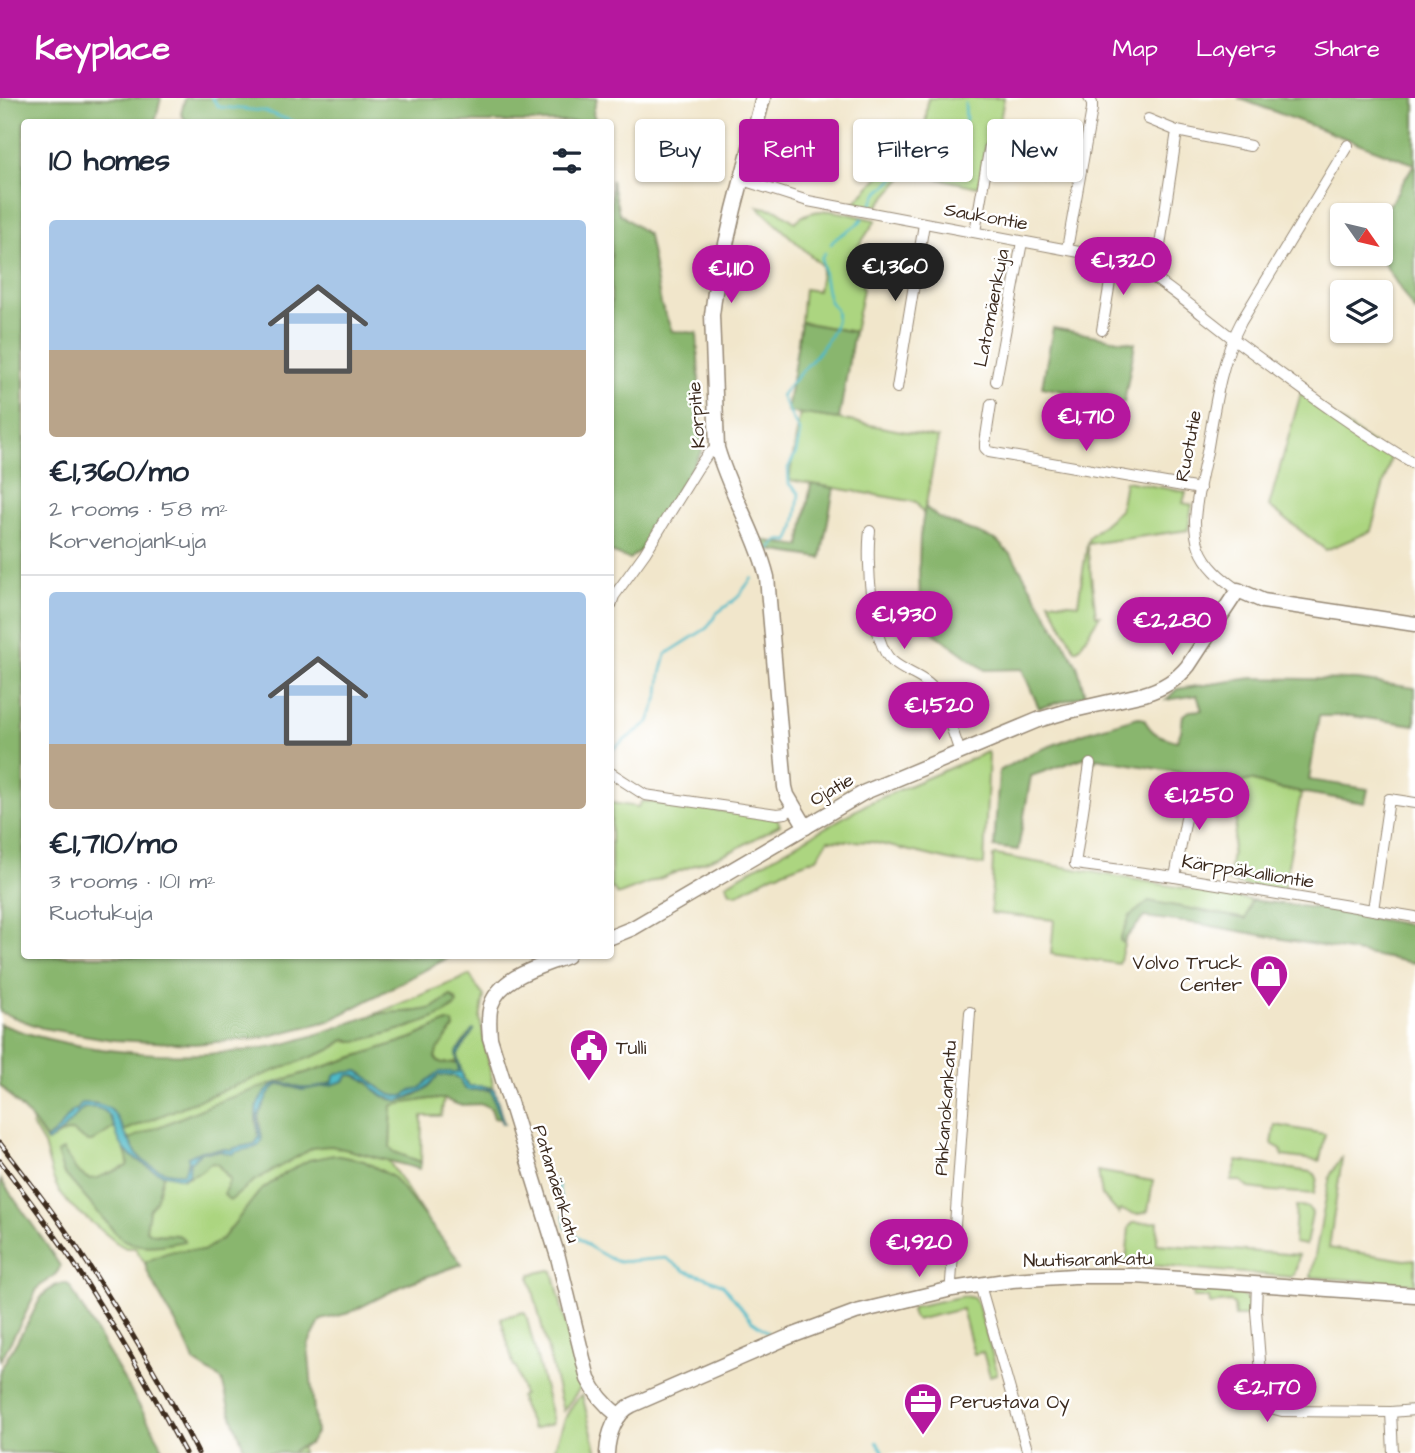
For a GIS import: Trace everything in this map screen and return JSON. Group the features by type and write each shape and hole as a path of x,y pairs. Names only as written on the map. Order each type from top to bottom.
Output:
{"street":[{"name":"Korpitie","path":"758,119 763,98"},
{"path":"1067,249 1092,108 1089,98"},
{"path":"1148,119 1177,131 1250,146"},
{"path":"1155,279 1177,131"},
{"name":"Ruotutie","path":"1348,145 1232,338 1200,489 1195,520 1198,545 1214,571 1224,580 1238,590 1263,601 1415,624"},
{"path":"975,232 987,162"},
{"name":"Korpitie","path":"742,182 715,292 712,316 717,448 767,577 785,787 794,807"},
{"name":"Saukontie","path":"748,182 807,201 1127,261 1368,435 1415,464"},
{"path":"897,388 924,224"},
{"name":"Latomäenkuja","path":"996,381 1022,242"},
{"path":"1102,330 1114,258"},
{"path":"991,404 985,443 989,452 1200,489"},
{"path":"614,596 697,468 707,455 717,448"},
{"path":"870,531 868,543 872,605 882,646 891,661 935,690 960,752"},
{"name":"Ojatie","path":"614,775 645,795 777,814 786,813 794,807 806,827 865,792 1038,720 1144,694 1167,684 1188,666 1238,590"},
{"name":"Kärppäkalliontie","path":"1090,764 1075,864 1175,877 1415,917"},
{"path":"1175,877 1193,781"},
{"path":"1373,910 1389,799 1415,803"},
{"path":"614,936 633,928 806,827"},
{"name":"Patamäenkatu","path":"560,959 517,977 501,989 491,1007 490,1038 558,1257 588,1378 595,1392 619,1416"},
{"name":"Pihkanokankatu","path":"952,1290 970,1012"},
{"name":"Nuutisarankatu","path":"619,1416 632,1405 856,1312 979,1285 1074,1276 1136,1276 1415,1295"},
{"path":"1257,1284 1256,1310 1263,1399 1268,1407 1282,1411 1415,1410"},
{"path":"979,1285 1028,1453"},
{"path":"1391,1412 1393,1453"},
{"path":"607,1453 609,1437 619,1416"}],"green space":[{"path":"0,98 161,98 156,119 21,119 21,959 445,959 329,1021 261,1038 194,1044 114,1040 42,1028 0,1012"},
{"path":"185,98 597,98 593,113 595,119 185,119 181,114"},
{"path":"928,98 1004,98 1000,119 987,119 987,144 978,187 954,182 973,182 973,119 926,119"},
{"path":"1238,98 1415,98 1415,312 1386,266 1393,266 1393,203 1391,203 1414,164"},
{"path":"874,182 899,182 876,208 852,205"},
{"path":"614,192 619,213 648,235 661,304 672,331 697,333 702,451 640,551 629,559 614,553"},
{"path":"757,206 777,210 795,222 813,212 823,211 876,220 854,253 863,289 854,332 801,322 804,289 818,291 822,266"},
{"path":"801,322 854,332 839,419 787,412"},
{"path":"1053,328 1135,343 1124,403 1042,387"},
{"path":"1301,393 1391,457 1371,531 1326,550 1269,506"},
{"path":"800,413 938,438 924,515 916,502 789,480"},
{"path":"1125,481 1186,492 1183,503 1192,505 1188,530 1087,544 1089,537 1120,510"},
{"path":"811,484 834,488 821,558 763,549 760,540 800,546"},
{"path":"925,507 939,518 996,540 1013,557 1077,665 1085,695 1039,708 1022,669 985,670 933,632 920,603 920,536"},
{"path":"1087,545 1096,615 1100,615 1075,650 1049,601 1078,604"},
{"path":"1252,678 1358,680 1415,688 1415,725 1352,716 1319,716 1309,780 1368,789 1365,803 1276,788 1251,780 1242,782 1197,775 1196,781 1186,779 1187,774 1096,758 1095,762 1086,761 1086,757 1031,776 1018,850 994,847 999,771 1032,753 1087,732 1138,717 1144,719 1158,735 1177,741 1183,715 1202,710 1197,695 1166,700 1177,689"},
{"path":"987,752 984,865 961,863 872,842 828,840 817,858 770,876 737,894 730,892 726,884 869,803"},
{"path":"1251,780 1301,793 1283,893 1228,881 1242,782"},
{"path":"642,801 777,818 780,825 734,850 617,895 614,890 614,803 638,807"},
{"path":"993,856 1251,900 1246,919 1148,901 1120,940 1124,944 1119,964 1051,954 1054,920 991,913"},
{"path":"1251,900 1323,909 1415,926 1415,963 1200,924 1144,917 1125,939 1124,944 1120,940 1130,916 1149,901 1246,919"},
{"path":"470,975 484,996 480,1019 494,1090 490,1087 469,1086 464,1080 457,1057 457,1062 442,1063 437,1060 435,1057 438,1049 454,1028 447,1022 412,1038 299,1075 384,1154 457,1266 291,1325 302,1453 253,1453 230,1389 135,1248 126,1248 117,1243 69,1204 58,1189 44,1145 32,1125 33,1121 47,1142 50,1140 0,1046 64,1068 335,1047 343,1041 356,1042 413,1026 456,1000 451,996 428,1010 373,1015","holes":["474,1030 458,1055 464,1041"]},
{"path":"451,996 457,1003 427,1021 355,1042 344,1040 330,1050 124,1131 112,1111 91,1103 73,1111 58,1130 46,1139 0,1085 0,1024 32,1035 101,1049 138,1053 211,1054 279,1045 377,1014 431,1008"},
{"path":"447,1022 453,1023 454,1028 435,1057 442,1063 457,1062 459,1072 437,1074 418,1090 401,1096 384,1091 358,1071 323,1086 344,1081 349,1075 357,1076 386,1097 402,1100 425,1089 438,1076 445,1075 457,1078 468,1089 491,1091 500,1119 494,1118 491,1109 483,1104 459,1105 444,1099 392,1106 390,1147 394,1152 421,1162 420,1169 331,1146 313,1148 254,1181 231,1200 224,1194 230,1179 217,1164 211,1163 200,1172 185,1178 189,1173 190,1162 201,1152 222,1151 232,1154 237,1150 254,1148 262,1137 258,1115 272,1089 280,1084 303,1089 283,1083 276,1084 272,1087 259,1105 256,1117 259,1137 255,1144 231,1150 201,1151 188,1157 184,1173 164,1171 146,1163 134,1151 129,1139 223,1100 412,1038"},
{"path":"444,1099 441,1116 422,1116 421,1162 394,1152 390,1147 392,1106"},
{"path":"85,1107 104,1110 115,1127 92,1142 72,1131 48,1141"},
{"path":"1275,1125 1325,1134 1320,1161 1282,1156 1281,1149 1272,1144"},
{"path":"124,1148 142,1164 164,1174 156,1201 149,1210 146,1230 156,1234 177,1235 185,1241 143,1245 119,1237 63,1172 57,1153 63,1150 76,1170 90,1179 127,1166"},
{"path":"334,1155 364,1161 393,1177 462,1264 408,1283 349,1313 321,1320 308,1345 316,1433 309,1444 294,1450 293,1453 246,1453 222,1380 194,1362 182,1334 149,1276 145,1263 172,1251 203,1251 223,1238 259,1192 282,1175 309,1160"},
{"path":"1342,1158 1329,1248 1405,1260 1415,1259 1415,1284 1311,1277 1330,1176"},
{"path":"1237,1161 1311,1172 1317,1178 1314,1194 1249,1188 1241,1181 1231,1181"},
{"path":"1098,1171 1153,1181 1148,1211 1138,1214 1121,1210 1119,1214 1102,1195"},
{"path":"1,1180 60,1266 56,1273 37,1289 0,1361"},
{"path":"1296,1206 1303,1206 1312,1213 1306,1245 1294,1243"},
{"path":"1158,1222 1157,1244 1299,1255 1296,1270 1291,1277 1126,1263 1129,1227 1133,1223"},
{"path":"553,1271 581,1387 563,1411 530,1278 531,1274"},
{"path":"64,1283 69,1285 165,1453 0,1453 0,1370 40,1299 55,1286"},
{"path":"1194,1288 1239,1292 1247,1300 1251,1316 1235,1316 1234,1304 1230,1302 1210,1304 1209,1298 1193,1298"},
{"path":"964,1296 974,1298 978,1305 996,1374 990,1376 983,1352 974,1354 962,1309 916,1320 913,1317 913,1307"},
{"path":"524,1312 553,1421 533,1429 522,1405 520,1397 523,1395 501,1318"},
{"path":"582,1395 597,1453 553,1453 568,1413"}],"water":[{"path":"474,1030 457,1056 464,1080 469,1086 494,1089 504,1124 491,1091 467,1090 455,1076 439,1075 424,1090 399,1101 383,1096 369,1082 356,1075 349,1075 344,1081 332,1085 302,1090 283,1084 277,1085 271,1090 258,1115 262,1136 258,1146 232,1154 219,1151 201,1152 190,1162 189,1173 183,1178 157,1172 130,1154 122,1146 113,1122 104,1110 83,1108 61,1132 48,1142 46,1140 82,1103 98,1105 113,1112 135,1151 144,1161 164,1171 184,1173 188,1157 201,1151 231,1150 255,1144 259,1137 257,1108 262,1097 274,1084 283,1083 298,1088 313,1088 333,1082 338,1073 358,1071 391,1095 404,1096 421,1088 439,1072 459,1072 456,1053"}],"waterway":[{"path":"212,98 219,107 264,111 286,119"},
{"path":"870,207 877,194 896,177 922,168 944,166 955,158 959,151 956,134 966,120 965,103"},
{"path":"831,244 862,219"},
{"path":"767,553 778,540 789,541 795,525 799,493 789,484 788,468 796,453 800,433 781,396 825,344 836,321 836,311 828,297 821,258 825,253"},
{"path":"614,748 649,722 659,694 666,654 707,628 717,613 737,598 752,578"},
{"path":"546,1174 558,1185 561,1201"},
{"path":"564,1215 566,1227 590,1247 609,1258 619,1262 666,1258 685,1271 723,1285 752,1321 768,1332"},
{"path":"877,1442 884,1453"}],"railway":[{"path":"0,1143 63,1226 98,1279 157,1377 198,1453"},
{"path":"0,1161 88,1285 185,1453"}],"place":[{"name":"Volvo Truck Center","path":"1269,1008"},
{"name":"Tulli","path":"589,1082"},
{"name":"Perustava Oy","path":"923,1436"}]}
